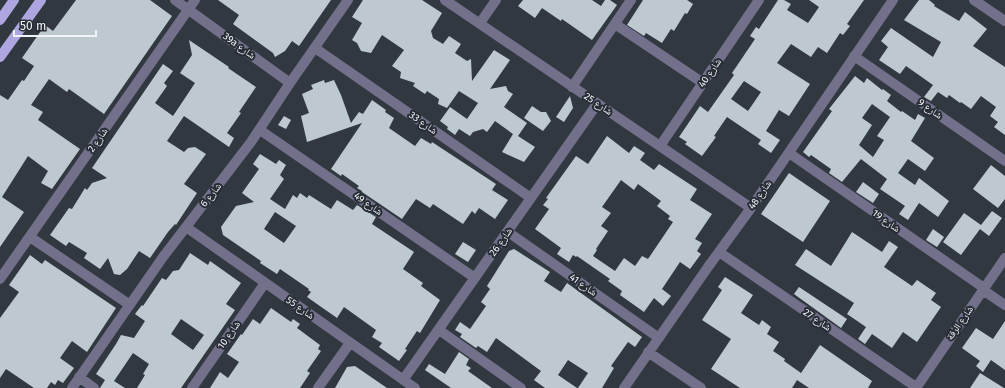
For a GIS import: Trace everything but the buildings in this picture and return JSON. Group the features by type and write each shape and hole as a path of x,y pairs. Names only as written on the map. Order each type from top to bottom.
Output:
{"main road":[{"path":"0,20 14,0"},
{"path":"0,57 41,0"}],"street":[{"name":"39a شارع","path":"175,0 290,83"},
{"name":"شارع 2","path":"0,279 195,0"},
{"name":"شارع 6","path":"72,388 130,304 186,227 260,130 290,83 348,0"},
{"name":"شارع 25","path":"445,0 751,208"},
{"path":"480,24 496,0"},
{"path":"572,87 632,0"},
{"name":"شارع 40","path":"660,146 759,0"},
{"name":"شارع 48","path":"624,388 751,208 854,56 894,0"},
{"path":"974,0 1004,19"},
{"path":"615,24 703,83"},
{"name":"شارع 33","path":"315,48 531,198"},
{"name":"شارع 9","path":"854,56 1005,161"},
{"name":"شارع 26","path":"404,380 597,104"},
{"name":"شارع 49","path":"260,130 475,278"},
{"name":"شارع 19","path":"789,153 1005,305"},
{"name":"شارع 55","path":"186,227 415,388"},
{"name":"شارع 41","path":"508,232 659,338"},
{"path":"30,238 130,304"},
{"name":"شارع 27","path":"719,252 916,388"},
{"name":"شارع الرقة","path":"916,388 1005,258"},
{"name":"شارع 10","path":"192,388 265,283"},
{"path":"438,330 521,388"},
{"path":"318,388 350,342"},
{"path":"648,352 701,388"},
{"path":"79,377 94,388"}]}
